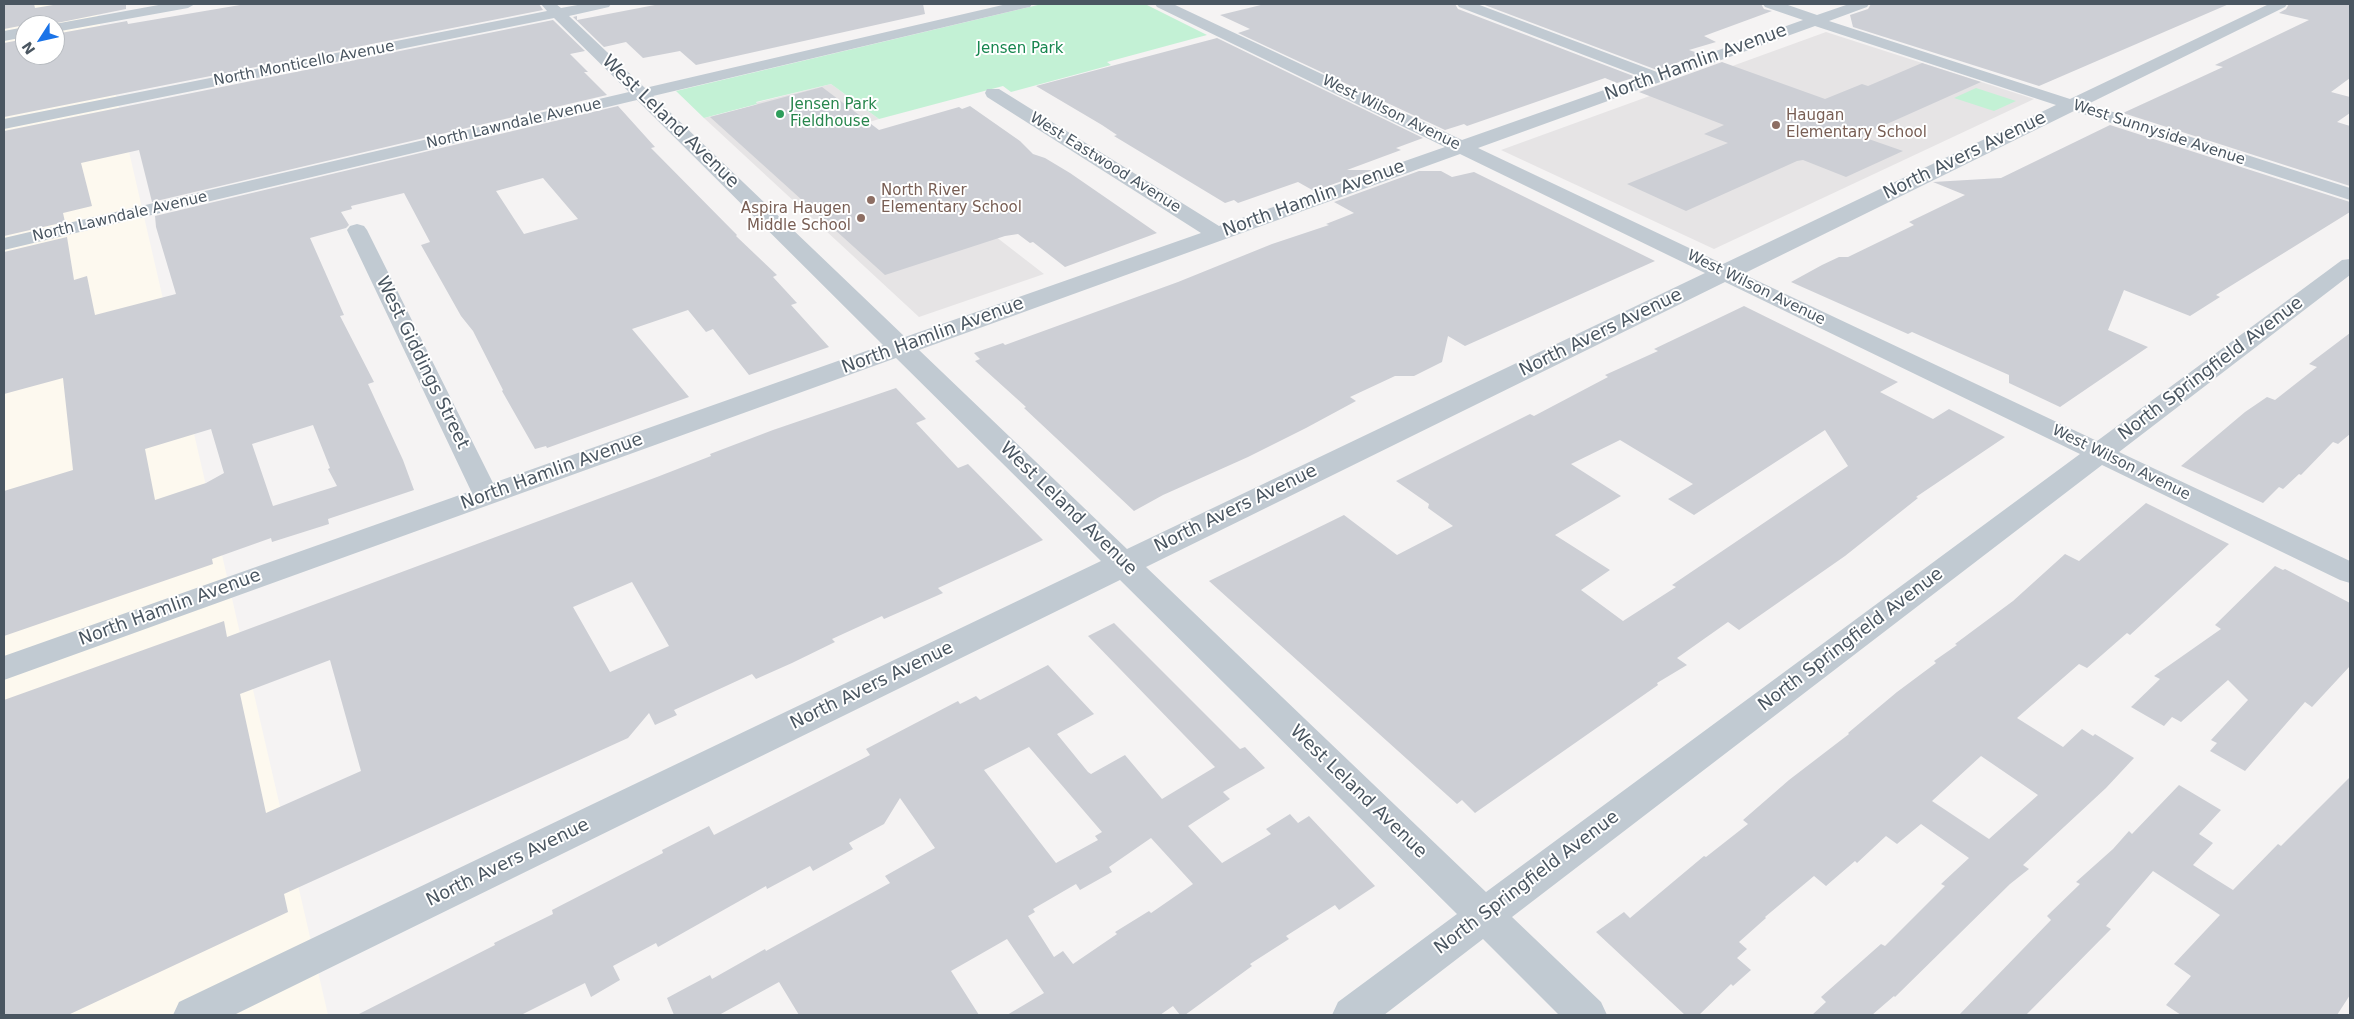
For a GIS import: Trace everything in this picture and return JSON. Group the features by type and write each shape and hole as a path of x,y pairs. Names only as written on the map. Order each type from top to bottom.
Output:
{"street":[{"path":"65,25 188,4"},
{"name":"North Monticello Avenue","path":"4,124 553,8 604,4"},
{"name":"North Lawndale Avenue","path":"4,244 1025,4"},
{"name":"West Wilson Avenue","path":"1162,4 2350,573"},
{"path":"1464,4 1656,77"},
{"name":"West Sunnyside Avenue","path":"1770,4 1816,20 1832,28 2350,194"},
{"name":"North Hamlin Avenue","path":"4,668 1862,4"},
{"name":"North Avers Avenue","path":"193,1015 2280,4"},
{"name":"West Leland Avenue","path":"553,8 1587,1015"},
{"name":"West Eastwood Avenue","path":"993,93 1217,234"},
{"name":"West Giddings Street","path":"357,230 486,495"},
{"name":"North Springfield Avenue","path":"1352,1015 2350,264"}],"shaded area":[{"path":"4,4 95,4 328,1015 4,1015"},
{"name":"Haugan Elementary School","path":"1826,32 2034,99 1714,249 1501,150"},
{"name":"North River Elementary School","path":"831,84 879,119 854,127 1044,274 919,317 704,118"}],"green space":[{"name":"Jensen Park","path":"1042,4 1145,4 1207,35 1107,62 1111,65 1011,92 1003,86 879,119 831,84 756,102 757,104 704,118 676,91"},
{"path":"1976,88 2016,101 1994,111 1954,98"}],"building":[{"path":"4,4 34,4 35,8 59,4 126,4 126,9 65,21 65,15 15,15 15,27 4,29"},
{"path":"246,4 539,4 543,10 4,117 4,43 15,41 15,65 65,65 65,32 127,21 128,24"},
{"path":"660,4 923,4 925,14 696,65 680,51 643,58 626,42 604,47 573,17 577,16 577,20"},
{"path":"1265,4 1455,4 1458,9 1636,77 1617,83 1605,78 1467,126 1464,124 1445,130 1238,33 1250,29 1220,15"},
{"path":"1482,4 1761,4 1764,9 1772,11 1704,36 1716,42 1689,50 1701,54 1657,70"},
{"path":"1871,4 2229,4 2039,86 1853,27 1850,15 1868,9"},
{"path":"2289,4 2350,4 2350,78 2331,92 2350,97 2350,113 2337,122 2350,126 2350,186 2123,113 2223,67 2215,65 2309,20 2279,13 2286,9"},
{"path":"553,20 585,51 570,54 588,72 584,72 607,95 152,202 139,150 81,163 92,206 63,213 65,222 4,236 4,131"},
{"path":"1217,38 1423,138 1396,148 1401,150 1347,170 1373,170 1314,191 1298,182 1238,203 1234,200 1225,203 1114,136 1117,135 1102,125 1036,86"},
{"path":"1722,62 1825,99 1862,84 1868,86 1922,63 1981,82 1860,136 1903,151 1846,177 1803,160 1797,161 1686,211 1627,184 1728,143 1704,134 1724,125 1639,92"},
{"path":"822,87 879,130 959,107 962,109 970,106 1020,141 1033,154 1045,158 1070,173 1157,233 1065,267 1033,242 1030,243 1018,234 1005,236 885,275 710,117"},
{"path":"618,106 655,147 651,148 736,236 777,275 773,277 797,303 791,305 829,347 749,375 713,329 706,332 688,310 632,329 689,397 547,448 546,446 535,449 502,391 473,331 461,316 421,245 430,242 404,193 351,206 352,209 341,212 349,225 346,228 310,238 344,315 340,316 374,382 368,384 403,460 414,490 328,519 329,524 272,542 271,538 212,559 213,564 4,636 4,491 73,470 63,378 4,394 4,252 67,237 74,280 87,276 95,315 176,294 156,227 155,216","holes":["543,178 578,219 524,234 496,191","313,425 330,468 328,469 337,486 273,506 252,444","211,429 224,473 206,483 155,500 145,449"]},
{"path":"2110,125 2350,202 2350,212 2216,295 2220,297 2190,316 2124,290 2108,330 2148,347 2060,407 2009,383 2009,375 1912,332 1908,334 1791,282 1839,257 1848,257 1914,225 1909,222 1965,195 1933,182 2001,178"},
{"path":"1419,171 1441,171 1452,177 1474,172 1655,261 1465,346 1448,336 1442,362 1414,376 1395,376 1350,397 1356,401 1248,457 1163,495 1134,511 1024,408 1026,407 975,361 980,359 974,353 1003,343 1005,345 1178,282 1272,244 1329,225 1326,224 1354,213 1334,202"},
{"path":"1744,306 1898,382 1880,392 1933,419 1949,409 2005,437 1916,497 1918,498 1845,556 1739,630 1728,622 1677,658 1687,665 1657,683 1658,685 1475,813 1462,800 1457,804 1209,581 1344,515 1397,555 1453,526 1428,508 1429,504 1396,481 1530,414 1534,416 1608,377 1605,375 1658,351 1654,349","holes":["1825,430 1848,466 1672,585 1676,587 1623,621 1581,590 1610,570 1555,535 1621,496 1571,464 1620,440 1693,484 1668,499 1694,515"]},
{"path":"2350,333 2350,434 2338,444 2333,442 2301,475 2299,474 2283,489 2279,487 2263,503 2181,466 2245,412 2267,397 2275,400 2317,367 2309,364"},
{"path":"896,388 926,419 916,423 958,468 968,464 1043,540 938,588 943,593 884,619 882,616 832,639 835,642 792,663 756,679 752,674 674,710 677,715 655,725 649,713 628,738 284,894 288,912 68,1015 4,1015 4,700 224,621 227,637 657,477 773,430","holes":["632,582 669,646 610,672 573,607","330,660 361,771 266,813 240,694"]},
{"path":"2146,503 2229,544 2130,635 2127,633 2087,668 2079,664 2017,718 2063,747 2082,729 2093,736 2095,734 2134,758 2106,788 2023,865 2029,869 2010,884 1895,997 1872,1015 1812,1015 1826,1002 1821,997 1881,944 1885,946 1945,886 1941,884 1969,858 1921,824 1897,844 1886,836 1857,863 1855,861 1826,886 1814,876 1765,917 1739,942 1747,949 1737,958 1751,970 1733,986 1731,984 1699,1015 1685,1015 1596,932 1624,912 1630,918 1704,856 1706,857 1748,824 1743,820 1789,780 1849,734 1897,692 1936,663 1934,661 1957,645 1955,644 2013,601 2065,554 2079,561","holes":["1981,756 2038,795 1989,839 1932,801"]},
{"path":"2275,566 2283,570 2285,569 2350,603 2350,666 2312,707 2305,702 2245,771 2210,751 2217,743 2211,740 2248,700 2228,680 2181,722 2172,717 2164,726 2131,707 2160,679 2154,676 2221,629 2215,625"},
{"path":"1114,623 1240,749 1245,747 1265,768 1223,792 1230,799 1188,826 1222,863 1271,834 1266,829 1290,814 1298,823 1309,816 1375,886 1339,910 1335,905 1286,936 1289,939 1250,964 1252,966 1185,1015 1180,1015 1173,1006 1160,1015 1007,1015 1044,993 1007,939 951,971 979,1015 799,1015 779,982 719,1015 674,1015 667,998 710,975 712,979 890,883 885,876 935,848 900,798 884,824 849,843 853,849 813,871 810,866 767,889 766,886 658,947 656,943 613,966 620,980 591,997 585,983 521,1015 357,1015 553,914 552,910 663,853 662,850 709,826 714,835 870,755 866,749 958,701 960,704 976,696 980,700 1048,665 1094,714 1057,734 1091,774 1125,755 1162,799 1215,767 1088,636","holes":["1029,747 1102,832 1095,836 1098,840 1056,863 984,770","1151,838 1193,884 1151,913 1149,911 1115,932 1117,934 1073,964 1063,951 1054,957 1028,916 1035,912 1033,909 1076,884 1080,890 1112,872 1109,867"]},
{"path":"2350,777 2350,995 2337,1015 2181,1015 2166,1005 2191,976 2174,964 2220,915 2153,871 2106,926 2111,929 2026,1015 1959,1015 2051,920 2047,916 2080,884 2076,882 2113,849 2129,831 2132,834 2179,785 2221,810 2199,834 2213,843 2193,865 2233,890 2278,844 2281,846"}],"place":[{"name":"Jensen Park Fieldhouse","path":"780,114"},
{"name":"Haugan Elementary School","path":"1776,125"},
{"name":"North River Elementary School","path":"871,200"},
{"name":"Aspira Haugen Middle School","path":"861,218"}]}
